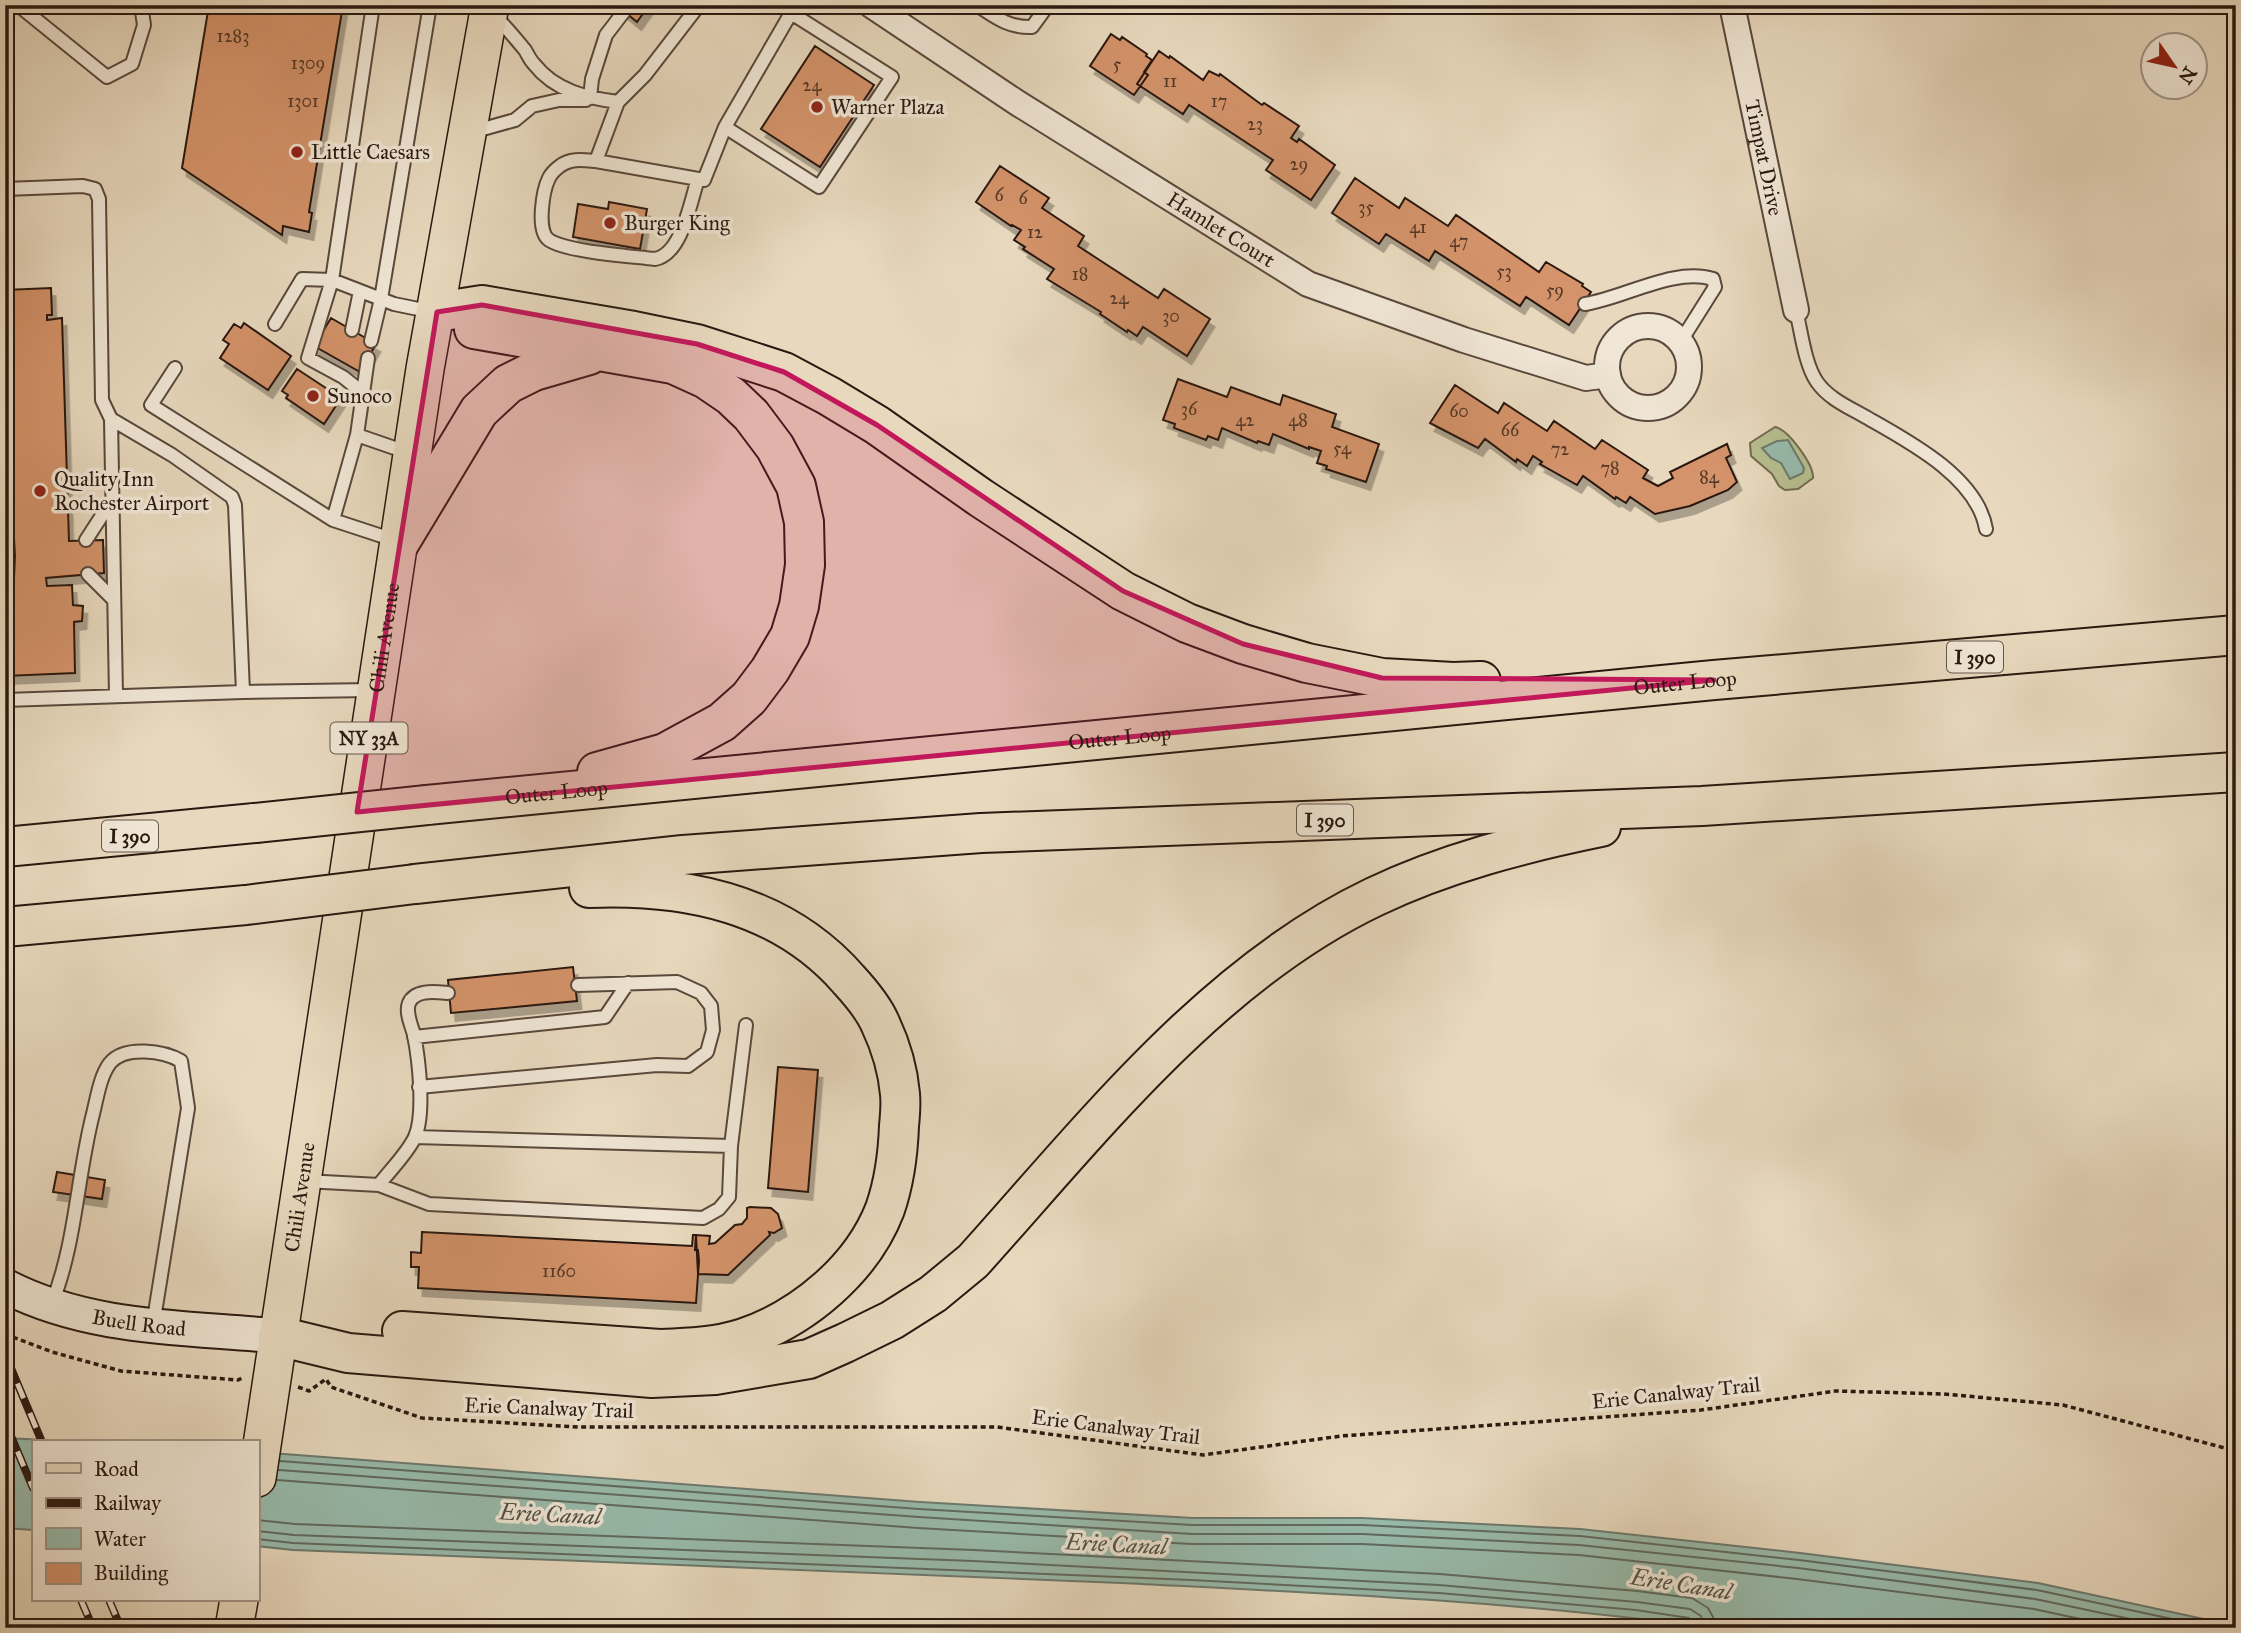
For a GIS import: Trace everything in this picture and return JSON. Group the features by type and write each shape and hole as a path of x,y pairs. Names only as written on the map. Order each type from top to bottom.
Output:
{"highway":[{"path":"437,312 482,306 634,331 697,344 784,372 877,425 981,498 1123,591 1187,623 1294,659 1382,678 1453,682 1551,679 1714,680"},
{"path":"437,312 480,332 673,365 706,379 731,396 751,415 775,447 796,485 804,522 805,565 799,606 790,636 749,698 722,722 665,753 603,769 551,794"},
{"path":"400,542 479,411 508,384 534,371 598,353"},
{"name":"Outer Loop","path":"5,847 1714,680 2236,635"},
{"name":"I 390","path":"5,927 246,905 683,855 981,833 1702,806 2236,772"},
{"path":"278,1336 348,1353 652,1378 715,1375 809,1359 892,1320 933,1294 973,1261 1185,1029 1252,973 1317,930 1373,897 1471,859 1564,835 1702,806"},
{"path":"278,1336 354,1327 660,1349 701,1347 744,1338 792,1316 822,1293 849,1267 885,1209 898,1154 900,1094 893,1059 879,1022 859,991 832,961 803,939 763,915 725,901 679,892 634,886 536,891 415,884"}],"main road":[{"name":"Chili Avenue","path":"259,1466 425,369 490,8"},
{"path":"234,1628 239,1602"}],"street":[{"name":"Hamlet Court","path":"871,5 1019,104 1308,284 1464,340 1586,378 1608,375"},
{"name":"Timpat Drive","path":"1732,5 1796,310"},
{"path":"1644,325 1658,326 1671,331 1681,341 1688,353 1688,380 1681,392 1671,401 1659,407 1632,405 1621,398 1612,387 1607,361 1620,337 1631,329 1644,325"},
{"name":"Buell Road","path":"5,1286 51,1307 97,1319 278,1336"}],"lane":[{"path":"23,5 23,9 107,77 132,64 144,25 141,5"},
{"path":"362,392 344,371 308,358 332,280 373,5"},
{"path":"372,341 430,5"},
{"path":"590,99 592,79 606,35 629,5"},
{"path":"596,161 618,102 645,75 699,5"},
{"path":"725,127 820,187 892,76 794,9 779,5"},
{"path":"977,5 1004,23 1018,28 1032,27 1048,5"},
{"path":"490,8 542,72 569,91 590,99 618,102"},
{"path":"698,179 680,236 671,251 663,257 655,259 568,247 547,239 542,231 540,221 548,180 559,167 568,162 578,159 596,161 704,180 725,127 794,9"},
{"path":"469,132 515,120 532,106 559,100 583,102 590,99"},
{"path":"5,189 83,186 95,188 99,200 102,400 111,419 116,696"},
{"path":"1585,303 1599,302 1669,280 1701,276 1713,279 1714,288 1681,341"},
{"path":"275,324 302,279 332,280 394,304 437,312"},
{"path":"352,330 360,291"},
{"path":"1796,310 1809,363 1818,384 1834,399 1913,444 1962,484 1973,497 1986,529"},
{"path":"333,520 357,435 368,358"},
{"path":"175,368 151,405 333,520 400,542"},
{"path":"111,419 172,455 232,496 235,505 243,692"},
{"path":"357,435 413,454"},
{"path":"86,540 113,500"},
{"path":"88,574 114,600"},
{"path":"5,700 376,690"},
{"path":"419,1087 657,1065 688,1066 707,1052 713,1031 711,1006 701,993 677,982 578,985"},
{"path":"414,1037 605,1017 628,983"},
{"path":"379,1185 415,1137 422,1104 414,1037 408,1013 409,1003 418,994 433,991 448,993"},
{"path":"302,1181 379,1185 429,1204 704,1218 719,1209 729,1197 731,1146 746,1025"},
{"path":"51,1307 62,1276 84,1150 102,1081 110,1063 120,1056 137,1052 158,1053 181,1061 188,1108 153,1325"},
{"path":"415,1137 731,1146"}],"path":[{"name":"Erie Canalway Trail","path":"5,1334 52,1352 121,1371 238,1380 243,1377 270,1397 305,1388 309,1391 326,1379 331,1387 422,1418 579,1427 998,1427 1203,1455 1342,1436 1701,1410 1836,1391 1944,1394 2063,1405 2236,1451"}],"highlighted area":[{"path":"482,305 697,344 784,372 877,425 1123,591 1243,644 1382,678 1714,680 357,812 437,312"}],"shaded area":[{"path":"1775,427 1793,441 1812,472 1813,478 1798,489 1785,490 1779,486 1772,474 1751,456 1750,443"}],"water":[{"path":"1788,440 1804,468 1803,473 1790,479 1781,463 1771,458 1762,448 1777,441"},
{"path":"5,1438 46,1440 32,1440 32,1530 5,1528"},
{"name":"Erie Canal","path":"259,1452 920,1502 1193,1518 1362,1518 1580,1529 2038,1583 2236,1628 1712,1628 1565,1611 1343,1595 914,1574 293,1550 259,1546"}],"building":[{"path":"209,5 343,5 309,212 312,213 309,232 283,226 282,235 182,168"},
{"path":"616,5 649,5 637,22"},
{"path":"1111,34 1120,40 1122,37 1152,60 1144,72 1148,75 1134,95 1090,66"},
{"name":"Warner Plaza","path":"815,46 874,85 820,167 761,129"},
{"path":"1159,51 1203,80 1209,71 1219,76 1220,74 1262,105 1264,103 1299,126 1291,138 1297,142 1299,139 1335,165 1311,200 1266,170 1273,160 1189,105 1183,114 1137,84"},
{"path":"1000,166 1049,198 1042,208 1084,236 1078,246 1158,298 1164,289 1210,319 1187,356 1143,327 1137,336 1128,330 1127,332 1100,314 1101,312 1047,279 1054,269 1014,240 1021,230 976,202"},
{"path":"1355,178 1399,208 1405,198 1448,226 1456,215 1539,272 1546,262 1583,284 1582,286 1591,292 1569,325 1526,297 1520,306 1435,251 1429,261 1386,234 1379,244 1332,213"},
{"name":"Burger King","path":"609,202 647,209 640,249 573,237 578,204 608,209"},
{"name":"Quality Inn Rochester Airport","path":"51,288 52,315 47,315 47,320 62,318 69,541 103,540 104,573 46,578 47,586 72,585 73,605 83,606 82,621 74,622 75,673 5,676 5,585 14,579 15,556 5,380 5,290"},
{"path":"331,318 376,344 360,372 314,346"},
{"path":"244,323 291,356 268,390 220,358 229,344 223,340 234,324 241,328"},
{"name":"Sunoco","path":"297,369 341,398 324,424 286,398 288,395 282,391"},
{"path":"1178,379 1227,397 1231,387 1280,405 1283,395 1336,414 1332,427 1379,444 1366,482 1326,469 1327,466 1317,463 1321,451 1309,449 1273,434 1269,445 1258,441 1257,443 1222,428 1218,440 1208,436 1206,440 1174,428 1175,424 1163,420"},
{"path":"1455,385 1498,413 1504,403 1547,431 1554,421 1595,449 1602,440 1648,470 1643,478 1658,486 1673,478 1670,472 1727,444 1731,455 1726,458 1737,482 1728,490 1690,506 1655,514 1630,497 1626,503 1616,497 1615,499 1583,476 1577,485 1540,464 1542,462 1533,456 1527,466 1517,459 1516,462 1485,439 1478,448 1430,423"},
{"path":"573,967 577,1001 451,1013 448,980"},
{"path":"778,1067 818,1070 808,1192 768,1188"},
{"path":"57,1172 105,1180 102,1199 53,1192"},
{"path":"747,1208 771,1208 778,1214 782,1228 774,1233 769,1232 770,1235 728,1275 698,1274 696,1235 710,1236 709,1244 715,1243 735,1225 742,1224 747,1218"},
{"path":"422,1232 692,1246 693,1235 696,1235 695,1250 698,1250 699,1261 696,1303 418,1288 419,1267 411,1267 411,1252 421,1253"}],"railway":[{"path":"5,1354 41,1440"},
{"path":"5,1422 32,1486"},
{"path":"82,1602 93,1628"},
{"path":"110,1602 121,1628"}],"place":[{"name":"Warner Plaza","path":"817,107"},
{"name":"Little Caesars","path":"297,152"},
{"name":"Burger King","path":"610,223"},
{"name":"Sunoco","path":"313,396"},
{"name":"Quality Inn Rochester Airport","path":"40,491"}]}
